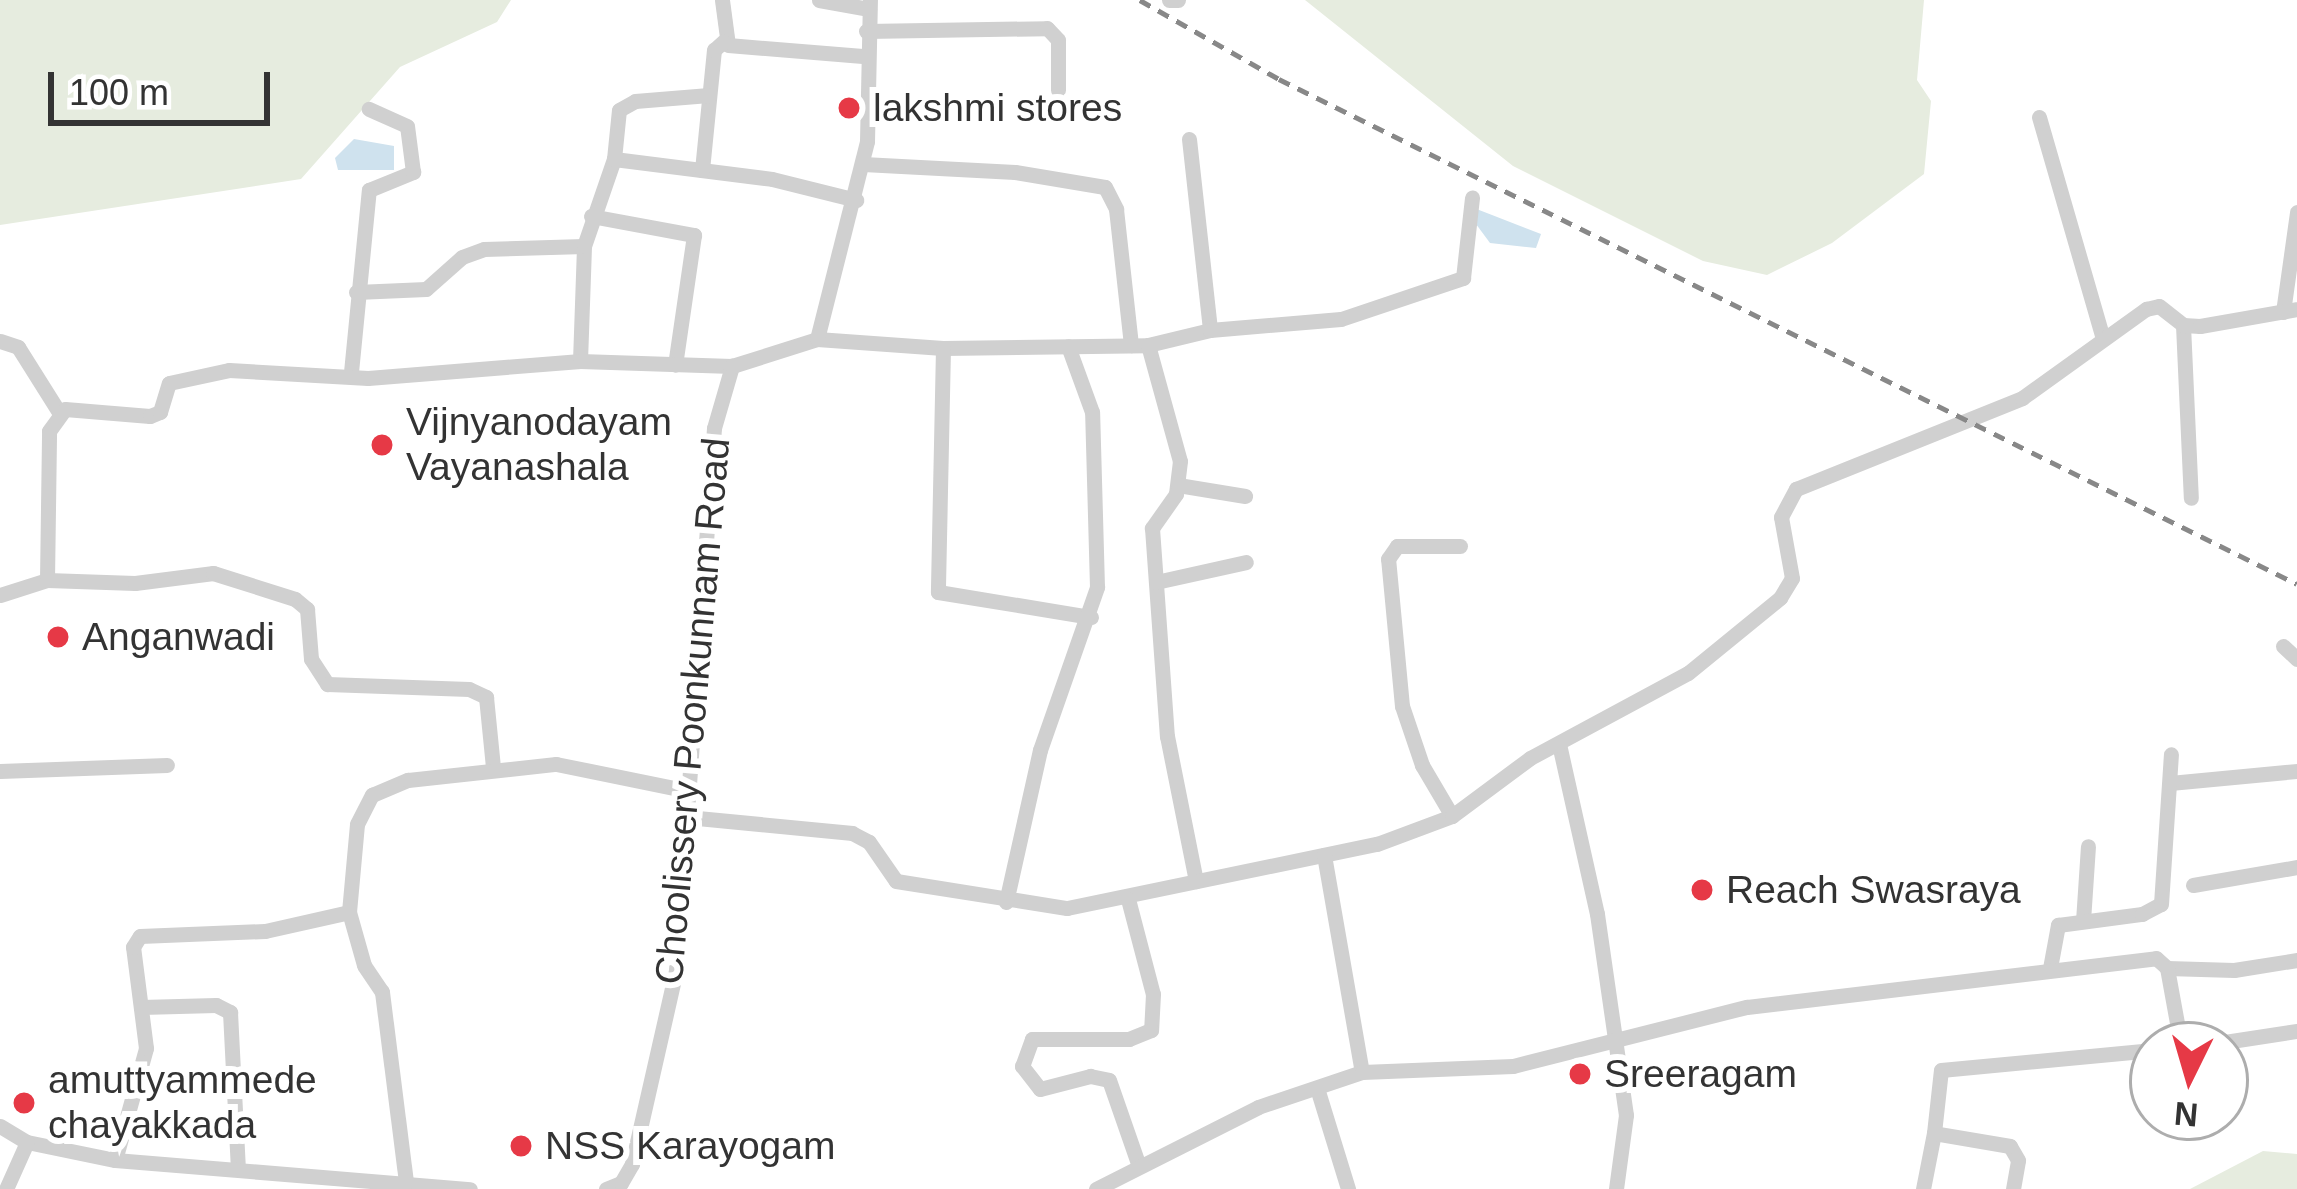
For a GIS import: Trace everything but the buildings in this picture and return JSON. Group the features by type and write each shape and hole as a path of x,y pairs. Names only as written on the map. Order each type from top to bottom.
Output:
{"street":[{"path":"722,0 724,41"},
{"path":"818,339 863,164 863,56 870,5 819,0"},
{"path":"866,32 1047,28 1058,40 1058,90"},
{"path":"702,170 714,50 724,41 863,56"},
{"path":"580,361 584,246 614,159 625,104 709,95"},
{"path":"350,372 369,190 413,172 407,126 369,109"},
{"path":"2039,117 2102,335"},
{"path":"1189,139 1210,330"},
{"path":"614,159 702,170 856,200"},
{"path":"863,164 1015,172 1105,187 1116,209 1139,345 1180,461 1178,485 1152,528 1168,736 1196,881"},
{"path":"59,412 149,416 160,412 169,383 198,374 486,374 580,361 732,367 818,339 943,348 1139,345 1210,330 1341,319 1463,278 1472,198"},
{"path":"687,817 852,833 869,842 896,881 1066,908 1128,899 1324,855 1452,816 1559,744 1688,673 1780,598 1792,578 1781,517 1796,489 2022,398 2082,362 2102,335 2159,306 2182,325 2290,311 2297,212"},
{"path":"591,216 694,235 675,365"},
{"path":"356,292 426,289 462,257 484,249 584,246"},
{"path":"2182,325 2192,498"},
{"path":"0,341 18,346 59,412"},
{"path":"1006,902 1040,750 1091,617 1095,446 1087,384 1068,346"},
{"path":"943,348 938,592 1091,617"},
{"name":"Choolissery Poonkunnam Road","path":"607,1189 621,1184 632,1164 676,970 705,500 732,367"},
{"path":"46,580 49,430 59,412"},
{"path":"1178,485 1245,496"},
{"path":"1452,816 1422,765 1402,706 1388,560 1397,546 1460,546"},
{"path":"1156,582 1246,562"},
{"path":"0,595 46,580 135,584 213,573 295,599 307,609 311,659 327,684 478,690 486,697 494,767"},
{"path":"2283,646 2297,659"},
{"path":"1559,744 1616,1036 1626,1129 1616,1189"},
{"path":"2050,968 2054,929 2161,904 2171,754"},
{"path":"406,1182 382,992 356,945 349,912 356,824 372,795 494,767 556,764 689,791"},
{"path":"0,771 166,765"},
{"path":"2170,783 2297,771"},
{"path":"2083,921 2088,846"},
{"path":"1324,855 1362,1072"},
{"path":"2193,885 2297,867"},
{"path":"1128,899 1153,994 1151,1030 1129,1039 1032,1040 1022,1066 1040,1089 1090,1076 1109,1080 1139,1166"},
{"path":"115,1160 145,1064 133,947 140,936 265,931 349,912"},
{"path":"1096,1189 1258,1107 1362,1072 1514,1066 1616,1036 1747,1007 2137,957 2168,968 2234,970 2297,960"},
{"path":"2168,968 2177,1021"},
{"path":"142,1007 215,1005 230,1012 238,1168"},
{"path":"2249,1038 2297,1031"},
{"path":"1923,1189 1934,1133 1936,1077 1949,1063 2129,1052"},
{"path":"1317,1088 1348,1189"},
{"path":"0,1126 26,1142 115,1160 238,1168 309,1182 406,1182 470,1189"},
{"path":"1934,1133 2010,1146 2018,1160 2013,1189"},
{"path":"6,1189 26,1142"}],"shaded area":[{"path":"0,0 511,0 497,22 400,67 301,179 0,225"},
{"path":"1305,0 1924,0 1917,80 1931,101 1924,174 1832,243 1767,275 1703,261 1513,166"},
{"path":"2263,1151 2297,1154 2297,1189 2190,1189"}],"water":[{"path":"354,139 394,146 394,170 338,170 335,158"},
{"path":"1474,208 1541,234 1536,248 1490,243 1473,220"}],"railway":[{"path":"1140,0 1279,79 2297,584"}],"place":[{"name":"lakshmi stores","path":"849,108"},
{"name":"Vijnyanodayam Vayanashala","path":"382,445"},
{"name":"Anganwadi","path":"58,637"},
{"name":"Reach Swasraya","path":"1702,890"},
{"name":"Sreeragam","path":"1580,1074"},
{"name":"amuttyammede chayakkada","path":"24,1103"},
{"name":"NSS Karayogam","path":"521,1146"}]}
